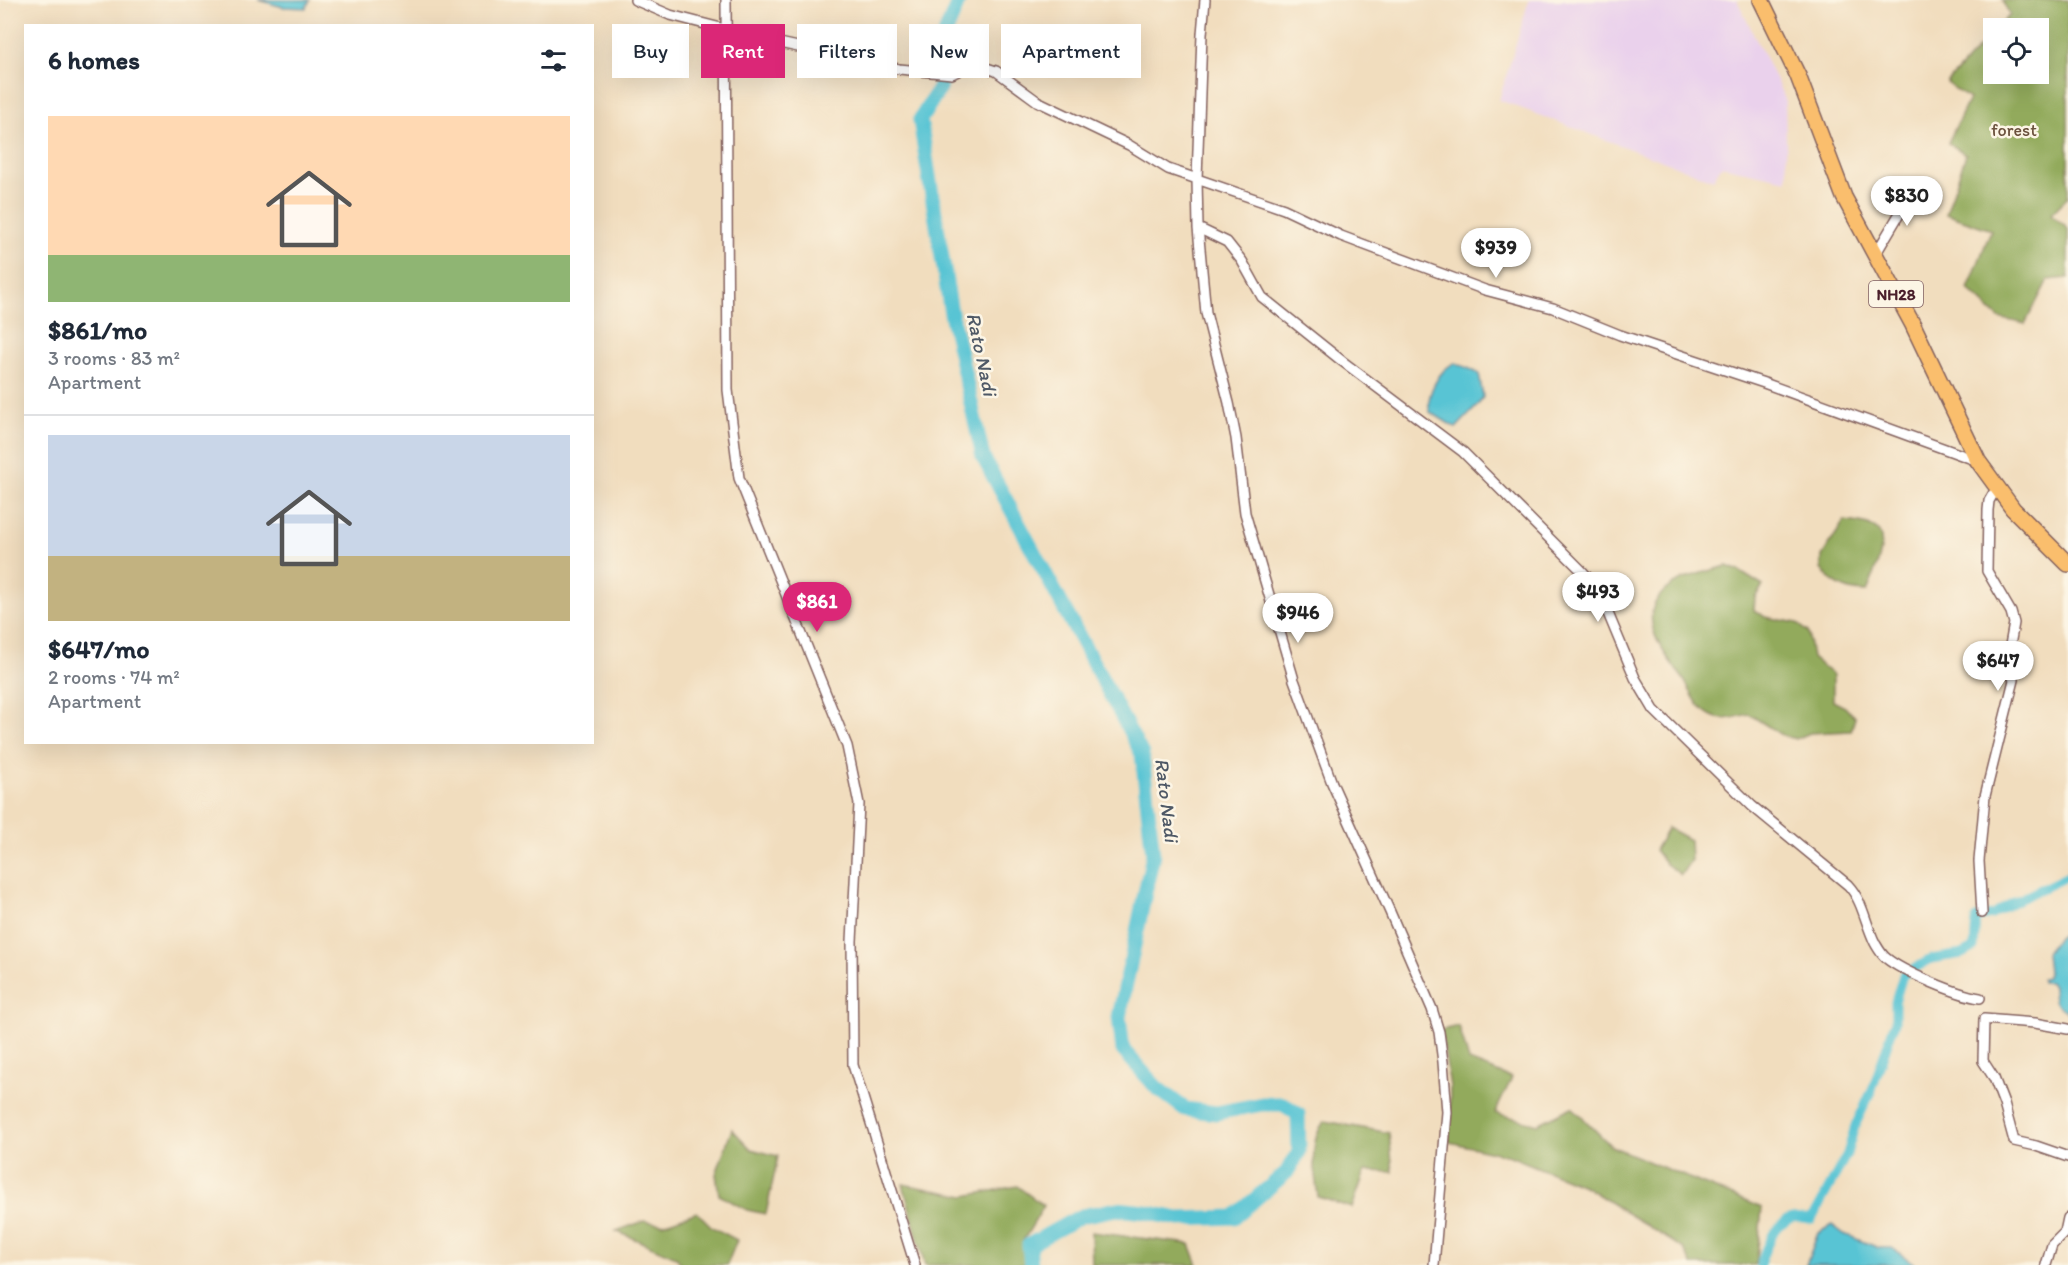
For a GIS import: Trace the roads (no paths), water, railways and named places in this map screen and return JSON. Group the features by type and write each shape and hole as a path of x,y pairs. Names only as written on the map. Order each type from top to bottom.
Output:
{"main road":[{"name":"NH28","path":"1761,0 1798,76 1844,197 1918,336 1978,461 2013,509 2068,564"}],"street":[{"path":"635,0 670,15 708,24"},
{"path":"725,24 726,0"},
{"path":"1205,0 1201,44 1197,179 1198,228 1206,313 1236,438 1245,513 1294,680 1332,783 1395,923 1439,1032 1447,1112 1434,1265"},
{"path":"785,44 899,69 952,74 958,71 962,62 965,61 996,71 1045,105 1129,146 1168,169 1284,209 1341,236 1485,290 1553,308 1620,335 1764,383 1978,461"},
{"path":"725,78 728,390 739,478 847,746 859,804 852,941 854,1065 915,1265"},
{"path":"1875,255 1916,186"},
{"path":"1198,228 1217,236 1232,247 1262,297 1342,361 1463,452 1592,582 1635,678 1654,710 1752,807 1855,892 1875,942 1886,959 1956,993 1980,998"},
{"path":"1982,913 1979,861 1985,796 2014,680 2007,662 2014,623 2011,612 1987,571 1989,501 1997,487"},
{"path":"2068,1029 2035,1023 1984,1019 1983,1061 1994,1078 2014,1141 2068,1156"},
{"path":"2046,1265 2052,1245 2065,1232 2068,1218"}],"water":[{"path":"258,0 310,0 306,8 283,7"},
{"path":"1455,363 1479,374 1483,397 1456,428 1430,412 1429,406 1431,391 1439,377"},
{"path":"2068,934 2068,1012 2054,999 2050,982 2042,982 2042,978 2047,977 2048,972 2046,953 2059,936"},
{"path":"1832,1225 1844,1234 1879,1248 1892,1248 1916,1265 1806,1265 1818,1233"}],"waterway":[{"name":"Rato Nadi","path":"959,0 943,39 940,87 920,120 951,313 983,457 1142,754 1153,855 1119,1017 1123,1050 1157,1088 1185,1109 1216,1113 1262,1104 1283,1104 1298,1114 1299,1152 1287,1172 1234,1217 1179,1219 1117,1209 1081,1216 1029,1245 1031,1265"},
{"path":"1760,1265 1771,1237 1780,1225 1794,1217 1812,1219 1847,1154 1855,1126 1872,1090 1895,1022 1895,1002 1903,975 1931,959 1962,954 1974,948 1976,918 1992,915 2068,876"}],"park label":[{"name":"forest","path":"2014,130"}]}
